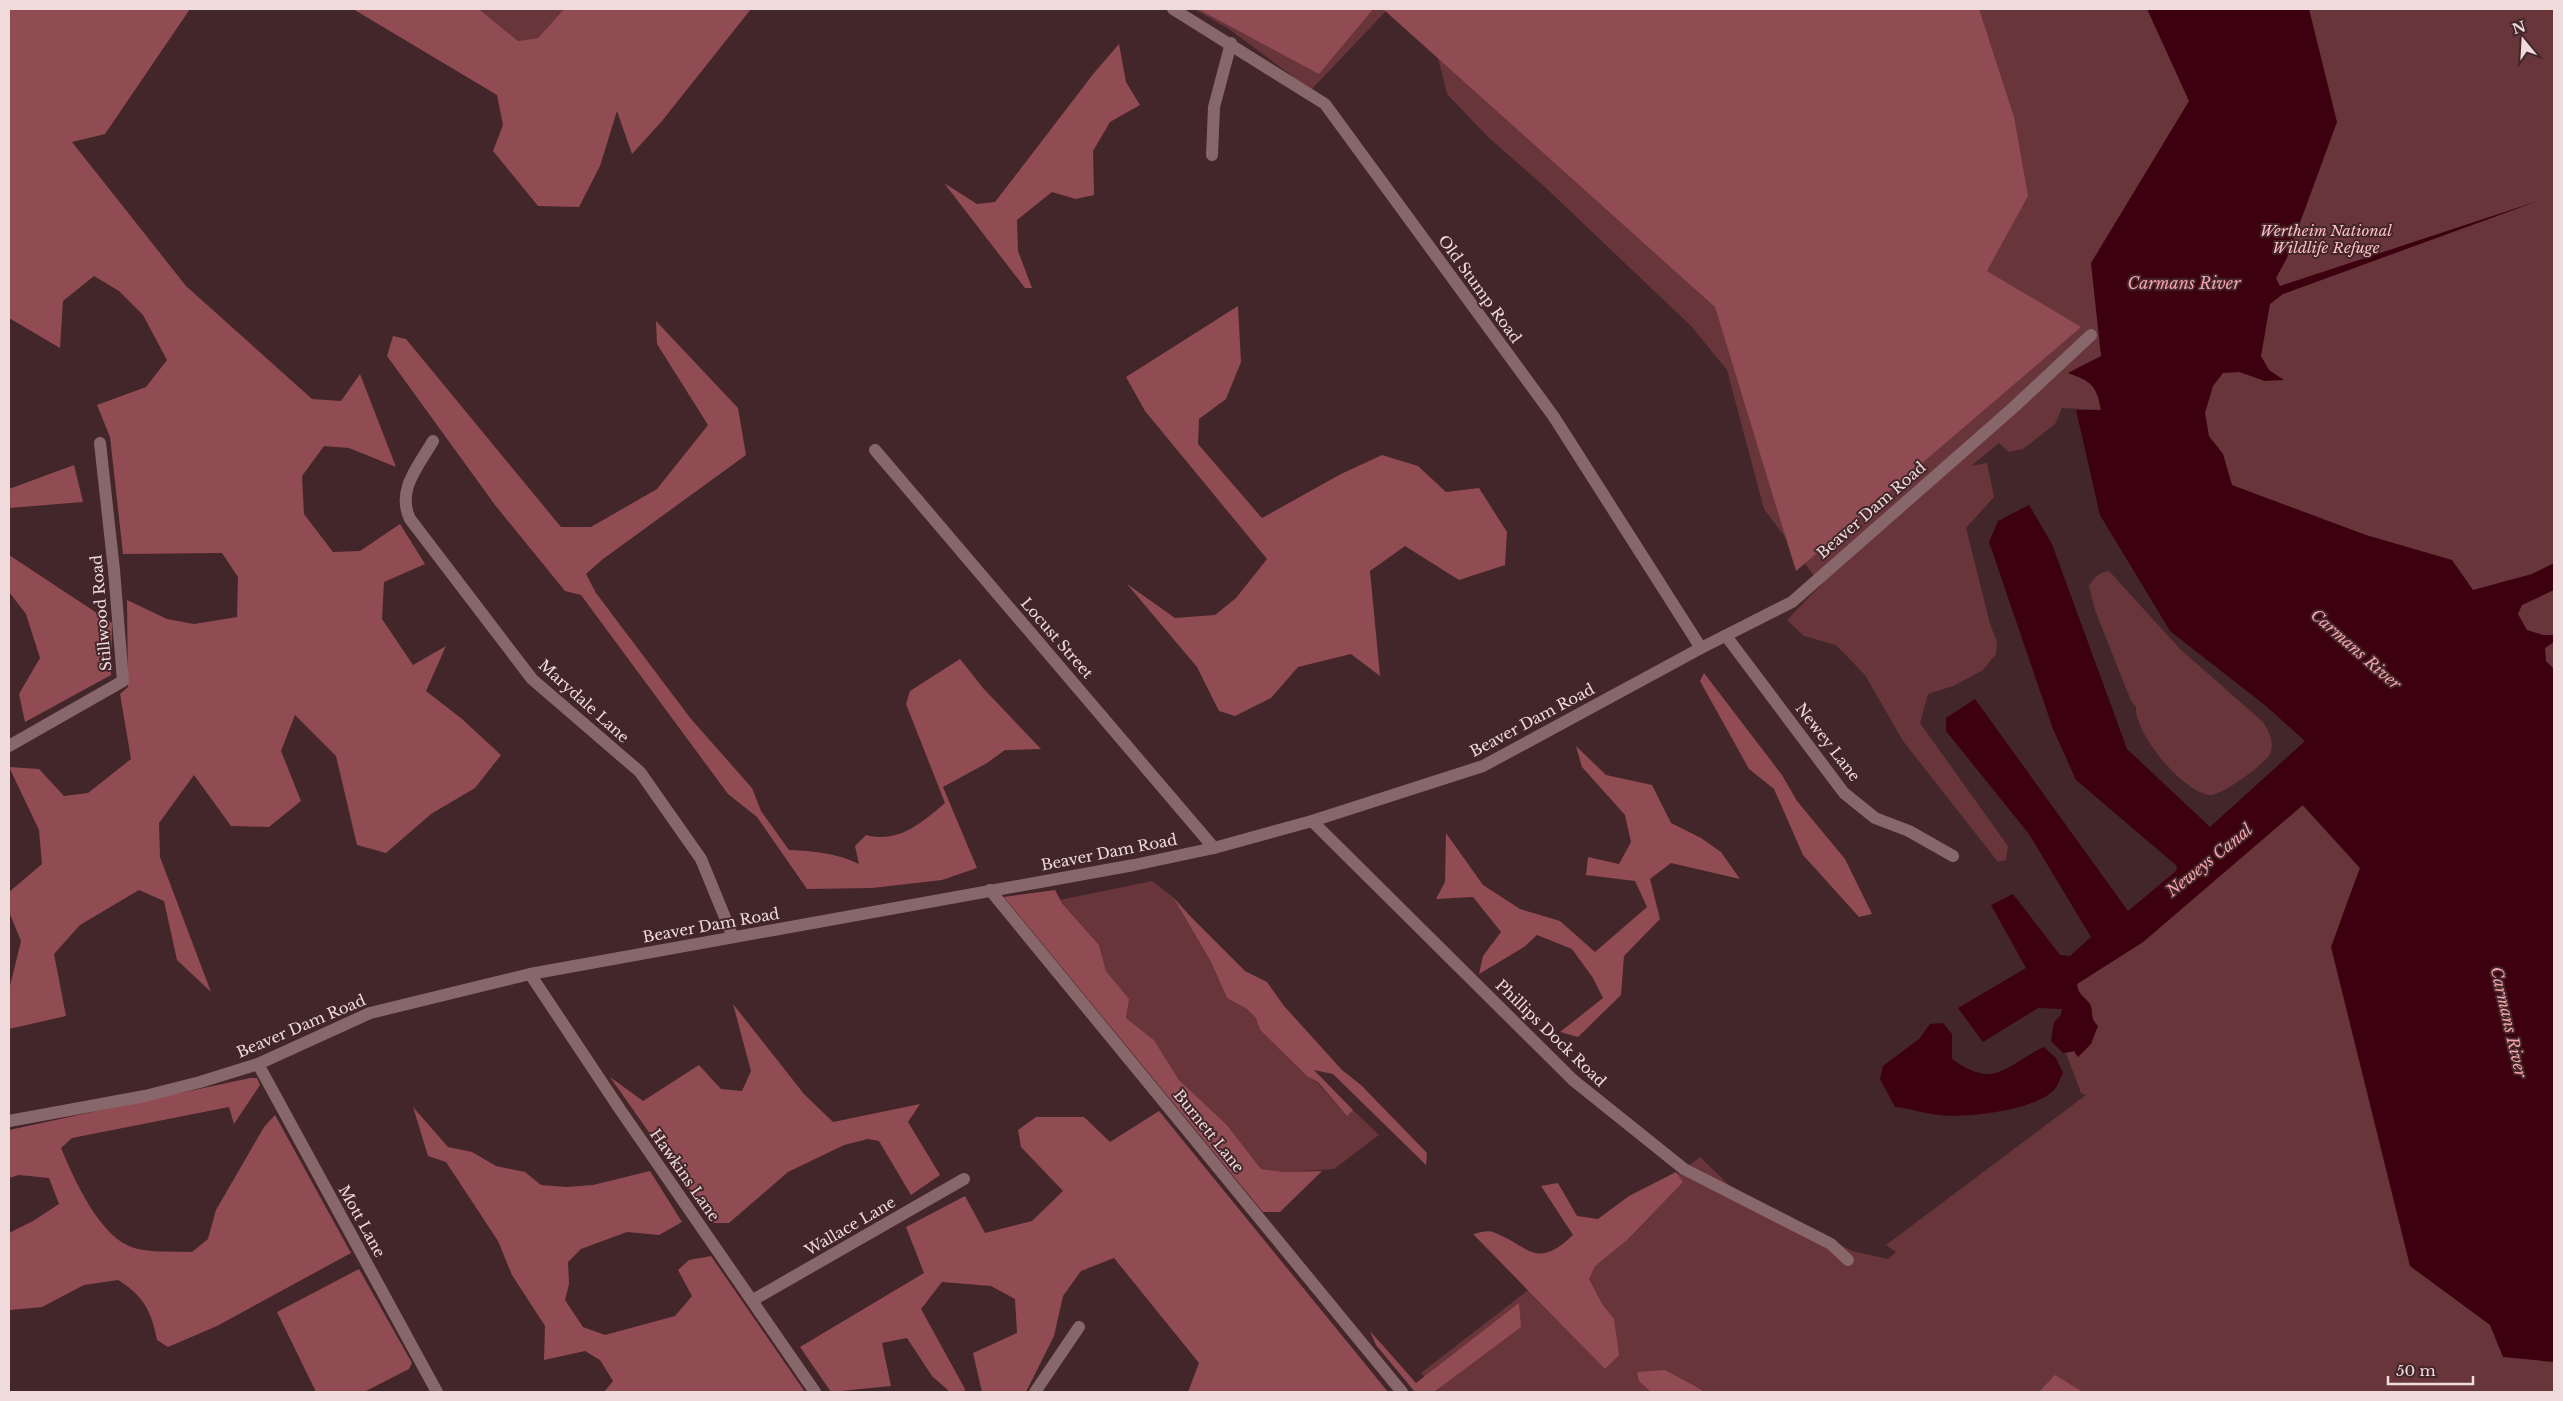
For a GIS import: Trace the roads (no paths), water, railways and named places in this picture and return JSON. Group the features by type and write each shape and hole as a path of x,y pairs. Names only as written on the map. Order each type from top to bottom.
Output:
{"street":[{"name":"Old Stump Road","path":"1173,9 1232,44 1325,104 1554,417 1701,648"},
{"path":"1212,155 1214,107 1232,44"},
{"name":"Beaver Dam Road","path":"9,1121 145,1096 258,1064 370,1014 530,974 1134,865 1214,848 1312,820 1483,766 1701,648 1792,602 2014,406 2091,335"},
{"name":"Marydale Lane","path":"433,441 407,485 405,498 410,519 532,679 640,772 701,859 733,937"},
{"name":"Stillwood Road","path":"9,746 123,681 114,570 100,443"},
{"name":"Locust Street","path":"874,450 1214,848"},
{"name":"Newey Lane","path":"1726,636 1844,792 1875,818 1909,831 1953,856"},
{"name":"Phillips Dock Road","path":"1312,820 1573,1080 1684,1170 1831,1244 1848,1260"},
{"name":"Burnett Lane","path":"990,890 1402,1392"},
{"name":"Hawkins Lane","path":"530,974 619,1108 816,1392"},
{"name":"Mott Lane","path":"258,1064 437,1392"},
{"name":"Wallace Lane","path":"753,1300 964,1179"},
{"path":"1035,1392 1079,1327"}],"water":[{"path":"2147,9 2309,9 2337,122 2287,258 2276,278 2280,286 2538,201 2283,294 2270,304 2261,356 2269,370 2284,380 2265,381 2239,372 2223,373 2213,386 2205,413 2209,436 2223,454 2232,485 2366,535 2452,560 2473,590 2532,574 2554,563 2554,590 2522,605 2518,614 2527,630 2543,635 2554,635 2554,642 2545,648 2546,661 2554,669 2554,1362 2503,1357 2490,1325 2410,1266 2331,947 2360,868 2303,805 2143,942 2077,984 2080,993 2090,1004 2095,1023 2098,1026 2091,1044 2078,1057 2074,1051 2063,1053 2051,1041 2054,1022 2061,1015 2062,1009 2038,1008 1983,1042 1958,1008 2026,968 1991,905 2013,894 2060,955 2070,956 2091,937 2029,834 1946,731 1946,718 1975,699 2128,911 2176,871 2177,866 2076,780 2053,729 1989,542 1998,521 2029,505 2052,544 2127,749 2210,827 2305,741 2266,706 2170,631 2100,515 2076,410 2101,410 2097,395 2092,386 2068,373 2101,356 2091,263 2189,101"},
{"path":"1943,1023 1952,1034 1952,1059 1979,1073 1999,1072 2044,1047 2056,1058 2063,1073 2057,1086 2044,1097 2030,1103 1978,1115 1944,1116 1895,1107 1880,1079 1883,1066 1919,1039 1930,1024"}],"park label":[{"name":"Wertheim National Wildlife Refuge","path":"2326,238"}],"water label":[{"name":"Carmans River","path":"2184,283"},
{"name":"Carmans River","path":"2356,649"},
{"name":"Neweys Canal","path":"2209,860"},
{"name":"Carmans River","path":"2509,1022"}]}
